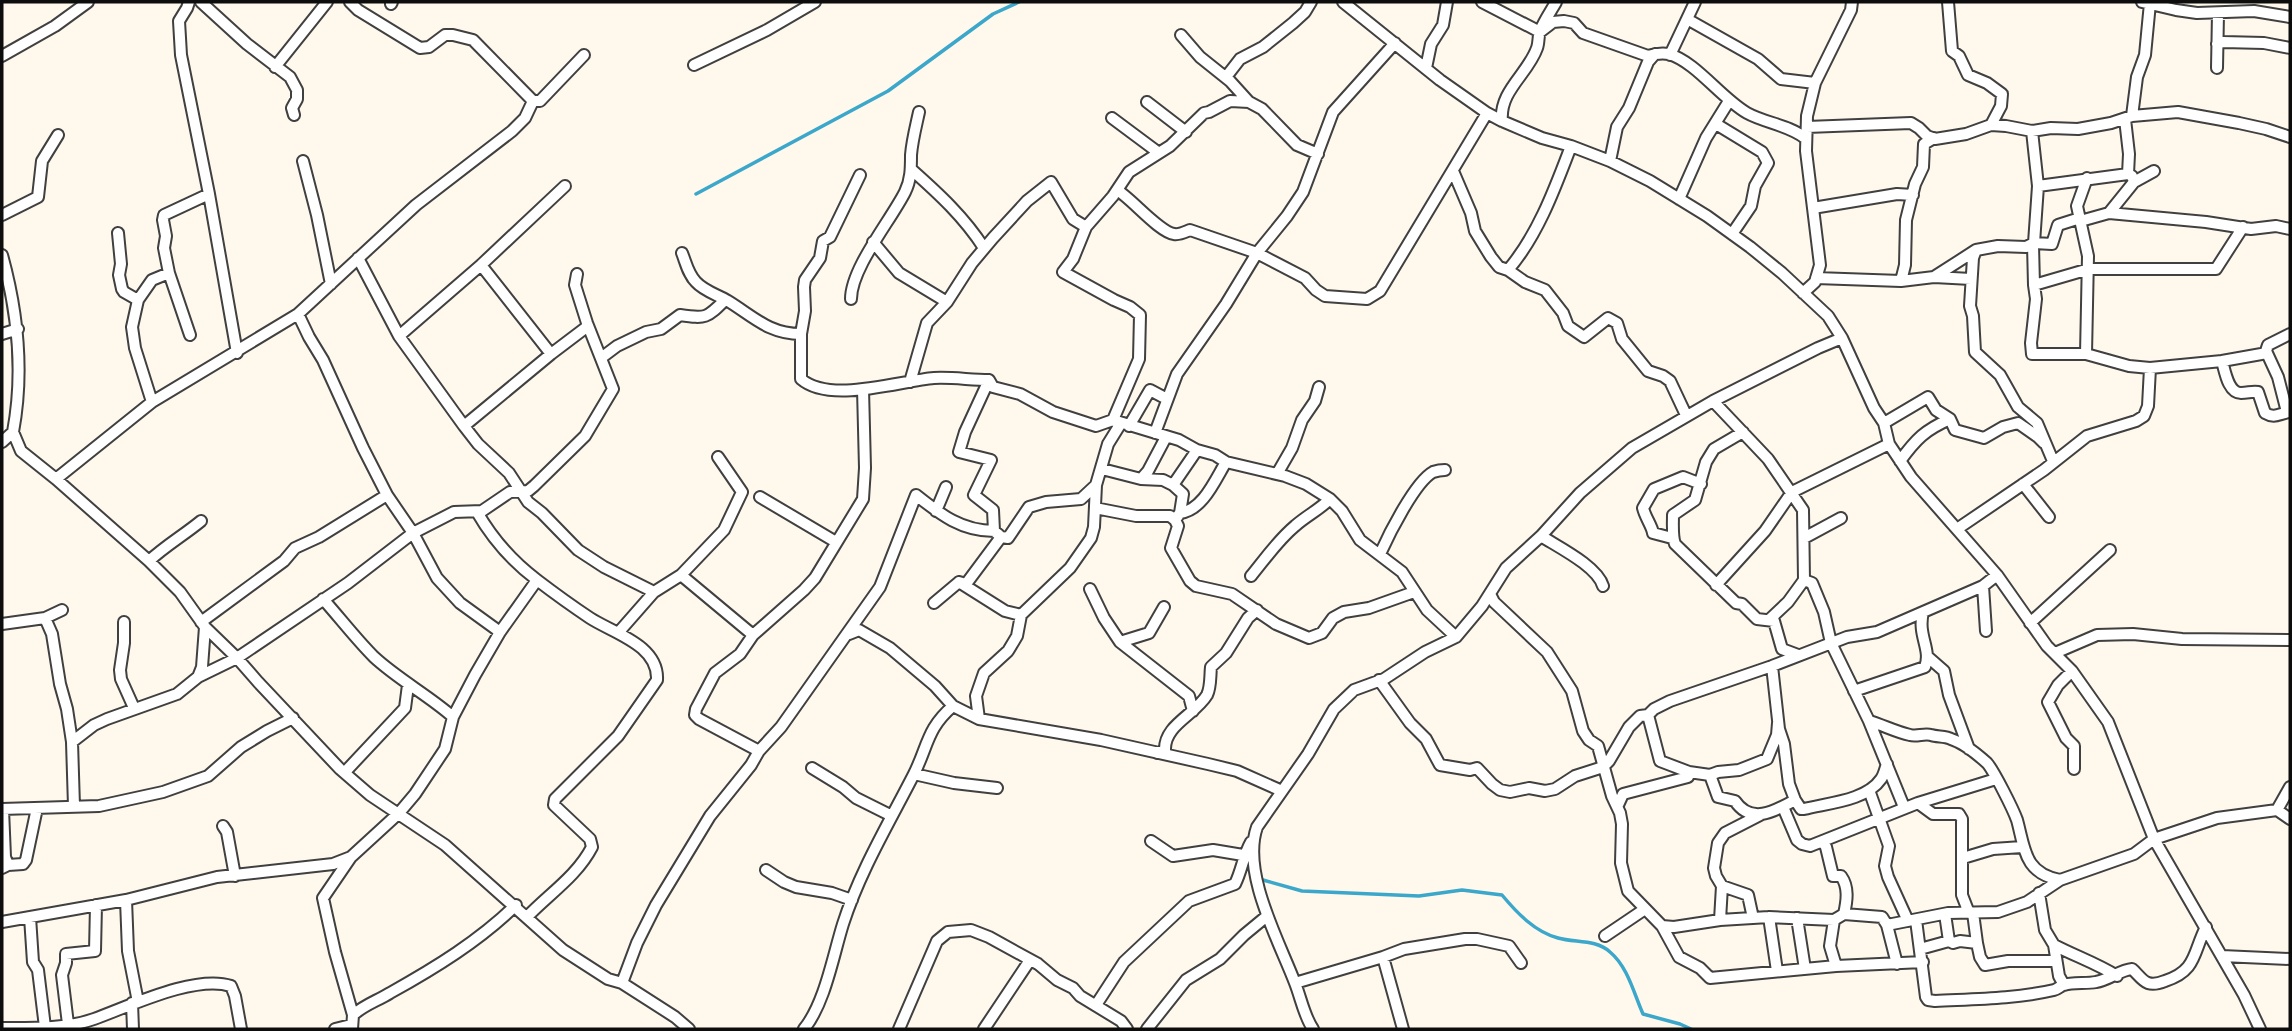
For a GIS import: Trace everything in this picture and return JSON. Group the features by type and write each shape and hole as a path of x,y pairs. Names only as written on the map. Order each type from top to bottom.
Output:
{"street":[{"path":"2,57 55,26 88,2"},
{"path":"188,2 179,21 181,55 209,194 236,353"},
{"path":"201,2 290,77 297,90 297,99 292,108 294,115"},
{"path":"275,67 327,2"},
{"path":"350,2 358,10 420,48 429,47 446,35 473,40 533,100 540,101 584,55"},
{"path":"796,2 812,4"},
{"path":"1226,77 1240,59 1263,47 1299,18 1311,2"},
{"path":"1343,2 1487,113 1542,138 1610,161 1679,199 1732,234 1782,273 1828,316 1842,338 1874,408 1884,423 1889,444 1911,477 1969,540 2030,623 2073,671 2108,722 2154,839 2206,927 2260,1029"},
{"path":"1426,68 1431,44 1443,25 1447,2"},
{"path":"1482,2 1540,32"},
{"path":"1502,121 1500,111 1510,90 1530,62 1540,32 1556,2"},
{"path":"1670,55 1695,2"},
{"path":"1803,293 1815,282 1820,265 1806,133 1809,106 1815,83 1853,2"},
{"path":"1948,2 1952,51 1959,56 1968,75 1987,83 2002,94 2001,106 1991,125"},
{"path":"2109,213 2131,178 2129,117 2137,77 2145,55 2146,3 2176,10 2218,13 2254,11 2290,17"},
{"path":"694,65 767,30 812,4"},
{"path":"2217,68 2218,13"},
{"path":"1687,19 1758,59 1781,79 1815,83"},
{"path":"1540,32 1553,22 1564,21 1574,23 1583,33 1648,57 1655,54 1670,55 1693,69 1746,113 1806,133 1910,123 1934,138 1966,134 1991,125 2006,125 2032,131 2051,128 2078,129 2129,117 2178,112 2266,129 2290,138"},
{"path":"1181,35 1200,57 1226,77 1248,102 1262,109 1297,145 1318,154"},
{"path":"1155,433 1177,374 1226,304 1256,253 1303,192 1333,112 1395,43"},
{"path":"2217,44 2264,43 2290,48"},
{"path":"1610,161 1617,127 1629,108 1648,62 1655,54"},
{"path":"56,479 152,402 299,314 416,205 512,131 525,118 533,100"},
{"path":"1679,199 1706,138 1729,101"},
{"path":"1147,102 1186,132"},
{"path":"1121,423 1139,359 1140,315 1130,307 1063,272 1073,259 1086,227 1129,172 1186,132 1204,113 1230,102 1248,102"},
{"path":"851,299 856,278 873,242 905,191 912,170 911,154 919,112"},
{"path":"1117,190 1171,234 1182,234 1190,230 1256,253 1305,278 1325,296 1367,299 1380,291 1487,113"},
{"path":"1112,118 1159,153"},
{"path":"1716,124 1762,152 1768,163 1755,186 1751,206 1732,234"},
{"path":"2032,131 2038,186 2032,354 2086,354 2150,369 2267,353"},
{"path":"2,215 38,197 42,161 58,135"},
{"path":"1901,281 1905,265 1906,219 1915,184 1923,167 1924,144 1934,138"},
{"path":"1508,270 1554,191 1571,146"},
{"path":"303,161 331,284"},
{"path":"912,170 946,200 984,248"},
{"path":"1453,171 1471,213 1475,231 1499,267 1545,290 1563,313 1568,326 1584,337 1608,318 1617,323 1622,339 1648,370 1670,381 1686,415"},
{"path":"2038,186 2087,178 2131,178 2154,171"},
{"path":"860,175 830,237 823,241 820,258 806,280 801,334 801,379 820,388 863,389 935,378 989,380"},
{"path":"2086,354 2088,256 2077,206 2087,178"},
{"path":"910,382 927,323 947,302 984,248 1027,201 1051,182 1073,219 1086,227"},
{"path":"399,336 481,265 565,186"},
{"path":"190,335 164,248 166,236 163,220 164,215 209,194"},
{"path":"1813,208 1897,194 1913,195"},
{"path":"1934,277 1976,250 1998,246 2052,244 2058,225 2109,213 2251,229 2276,226 2290,229"},
{"path":"2034,285 2088,269 2216,270 2243,227"},
{"path":"118,233 122,289 138,300"},
{"path":"873,242 899,274 947,302"},
{"path":"1976,250 1970,279 1975,352 2000,375 2018,407 2037,423 2051,456"},
{"path":"682,253 690,275 698,285 784,334 801,334"},
{"path":"2,257 12,292 18,329 18,379 13,432 21,452 56,479 149,561 180,593 203,624 293,719 370,794 445,845 516,905 563,950 608,979 622,983 689,1029"},
{"path":"358,258 399,336 464,426 478,444 509,473 528,502 579,550 604,567 654,592"},
{"path":"481,265 551,354"},
{"path":"152,402 135,348 132,327 138,300 152,280 170,273"},
{"path":"72,742 94,725 177,694 198,677 237,658 348,583 413,533 454,512 477,512 510,492 528,491 534,486 585,436 613,389 575,285 577,274"},
{"path":"1816,278 1901,281 1934,277 1970,279"},
{"path":"601,358 617,346 646,331 660,329 680,315 700,319 712,313 725,300"},
{"path":"299,314 387,495 446,590 500,632"},
{"path":"464,426 588,326"},
{"path":"2,334 18,329"},
{"path":"2222,361 2234,391 2258,392 2265,413 2280,416 2289,412 2267,353 2268,345 2290,334"},
{"path":"1096,1005 1124,962 1189,901 1235,884 1240,874 1243,855 1257,827 1334,709 1354,690 1379,681 1425,652 1456,637 1490,594 1506,568 1541,536 1580,493 1632,447 1686,415 1842,338"},
{"path":"1957,529 2024,484 2051,456 2087,436 2136,421 2144,415 2148,406 2150,369"},
{"path":"989,380 993,387 1020,394 1053,412 1096,426 1121,423 1179,440 1197,450 1215,455 1226,463 1277,474 1306,484 1330,499 1342,511 1360,540 1402,572 1427,610 1456,637"},
{"path":"959,582 966,584 972,578 997,534 993,510 974,495 991,460 959,452 965,432 989,380"},
{"path":"1277,474 1292,448 1302,420 1315,401 1319,387"},
{"path":"759,751 695,715 696,709 715,673 740,654 753,635 809,584 863,499 863,389"},
{"path":"979,719 976,695 984,673 1008,651 1017,636 1021,615 1070,568 1091,538 1096,485 1108,444 1121,423 1150,390 1167,399"},
{"path":"1884,423 1928,397 1936,410 1950,419 1955,430 1984,438 2003,427 2018,423 2038,437 2051,456"},
{"path":"1713,401 1768,459 1803,510 1804,580 1788,602 1769,620"},
{"path":"1900,461 1919,436 1950,419"},
{"path":"2,442 13,432"},
{"path":"1743,432 1714,449 1706,462 1695,500 1673,515 1672,538 1735,603 1742,604 1757,619 1774,621 1782,649 1798,655"},
{"path":"1141,479 1166,437"},
{"path":"1716,585 1765,531 1792,492 1889,444"},
{"path":"1173,485 1197,450"},
{"path":"618,632 654,592 681,575 724,530 742,492 718,457"},
{"path":"1095,508 1136,516 1177,516 1188,512 1201,501 1226,463"},
{"path":"1102,469 1141,479 1163,480 1173,485 1183,495 1177,516 1177,532 1171,548 1190,581 1211,591 1233,594 1276,624 1309,638 1322,633 1334,618 1344,612 1369,608 1414,592"},
{"path":"1380,554 1392,528 1415,492 1432,473 1445,470"},
{"path":"1672,538 1653,533 1643,508 1654,489 1683,477 1701,484"},
{"path":"2024,484 2049,517"},
{"path":"622,983 637,943 656,905 710,816 759,751 781,727 880,587 916,495 936,511 978,531 1008,538 1030,507 1046,502 1081,499 1096,485"},
{"path":"936,511 946,487"},
{"path":"198,677 202,667 203,624 239,592 284,561 295,548 387,495"},
{"path":"760,497 836,542"},
{"path":"1251,576 1279,541 1330,499"},
{"path":"477,512 511,557 537,580 591,619 639,646 654,662 658,671 657,680 618,736 555,799 554,804 559,811 590,839 592,847 586,859 567,881 527,917"},
{"path":"1804,538 1841,518"},
{"path":"149,561 201,521"},
{"path":"1541,536 1593,571 1601,578 1603,586"},
{"path":"2030,623 2110,550"},
{"path":"681,575 753,635"},
{"path":"1379,681 1410,723 1426,739 1440,765 1470,770 1477,768 1500,790 1521,791 1529,788 1545,791 1603,767 1629,727 1640,716 1648,715 1670,701 1847,637 1877,632 1983,586 1997,575"},
{"path":"352,1023 323,898 351,857 399,813 415,794 445,748 453,717 475,675 500,632 537,580"},
{"path":"1804,580 1812,583 1824,612 1831,643 1869,721 1905,807"},
{"path":"959,582 1005,611 1021,615"},
{"path":"934,603 959,582"},
{"path":"1983,586 1986,631"},
{"path":"1090,589 1104,618 1120,642 1189,696 1193,711"},
{"path":"1490,594 1494,602 1547,652 1572,691 1583,731 1589,740 1598,746 1612,796 1618,805 1622,824 1621,863 1628,891 1662,926 1679,957 1700,968 1710,978 1923,962"},
{"path":"323,599 373,656 453,717"},
{"path":"1120,642 1149,633 1164,607"},
{"path":"2,624 45,618 62,610"},
{"path":"1157,753 1165,750 1164,741 1175,726 1207,695 1211,667 1226,653 1256,610"},
{"path":"1854,691 1925,667 1928,657 1921,632 1923,612"},
{"path":"45,618 52,634 72,742 74,806"},
{"path":"124,622 121,679 134,708"},
{"path":"849,634 859,631 890,648 935,686 953,706 979,719 1035,727 1237,771 1282,790"},
{"path":"2051,649 2072,646 2097,635 2290,640"},
{"path":"1928,657 1944,671 1969,749"},
{"path":"1772,666 1778,723 1786,751 1789,785 1801,808 1857,796 1869,790 1881,780 1887,764"},
{"path":"2073,671 2058,685 2048,702 2066,738 2074,746 2074,769"},
{"path":"345,772 405,708 408,685"},
{"path":"804,1029 820,1001 852,900 914,774 931,731 939,718 953,706"},
{"path":"1648,715 1660,761 1689,772 1710,775 1739,770 1767,759 1777,735 1778,723"},
{"path":"37,808 26,860 23,864 5,866 2,809 99,806 163,792 208,776 241,747 293,719"},
{"path":"1869,721 1907,735 1950,737 1988,764 2016,818 2025,855 2040,874 2060,880"},
{"path":"812,768 843,787 856,799 891,816"},
{"path":"1618,805 1623,794 1688,777 1689,772"},
{"path":"914,774 954,783 997,788"},
{"path":"1710,775 1718,797 1735,802 1740,809 1760,815"},
{"path":"1783,807 1797,840 1810,846 1879,820 1905,807 1996,779"},
{"path":"2277,810 2290,787"},
{"path":"1869,790 1888,846 1885,866 1888,877 1912,920 1923,962 1928,1000 1995,999 2058,989 2064,985 2091,983 2132,969 2146,983 2167,981 2187,971 2206,927"},
{"path":"1720,920 1722,886 1714,867 1718,843 1725,833 1795,800"},
{"path":"1918,803 1933,814 1959,814 1962,819 1962,895 1947,914 1949,941"},
{"path":"1887,925 1947,914 1998,912 2027,902 2060,880 2134,854 2154,839 2217,818 2277,810 2290,819"},
{"path":"223,826 228,832 235,876"},
{"path":"1252,840 1253,861 1267,916 1311,1027 1297,1029"},
{"path":"1151,841 1173,856 1213,850 1243,855"},
{"path":"1823,842 1833,876 1840,876 1846,883 1847,903 1839,917 1830,946 1836,967"},
{"path":"1963,858 1993,849 2022,847"},
{"path":"2,922 126,900 217,877 333,864 351,857"},
{"path":"766,870 796,887 832,893 852,900"},
{"path":"2040,874 2045,930 2054,945 2059,976 2064,985"},
{"path":"1722,886 1748,895 1753,918"},
{"path":"1962,895 1971,913 1980,957 1985,965 2008,961 2056,961"},
{"path":"126,900 128,951 135,1002 134,1029"},
{"path":"68,1024 62,975 66,954 95,951 96,905"},
{"path":"335,1029 352,1023 363,1006 389,994 470,944 516,905"},
{"path":"1605,936 1645,909"},
{"path":"1147,1029 1186,980 1220,959 1267,916"},
{"path":"30,917 33,962 38,970 45,1027"},
{"path":"1662,926 1769,917 1882,917 1887,925 1897,964"},
{"path":"1769,917 1777,971"},
{"path":"1797,918 1805,969"},
{"path":"899,1029 937,941 948,932 971,930 1030,960 1121,1021 1127,1029"},
{"path":"1295,983 1404,949 1465,939 1509,946 1521,962"},
{"path":"1920,949 1949,941 1977,943"},
{"path":"2054,945 2090,960 2116,976"},
{"path":"2222,956 2290,959"},
{"path":"1383,957 1403,1029"},
{"path":"984,1029 1030,960"},
{"path":"2,1028 96,1024 135,1002 191,986 224,984 231,986 235,996 241,1029"}],"waterway":[{"path":"696,194 888,91 993,14 1019,2"},
{"path":"1263,880 1302,891 1419,896 1462,890 1502,895 1534,927 1558,938 1592,943 1610,952 1630,981 1643,1014 1691,1029"}]}
